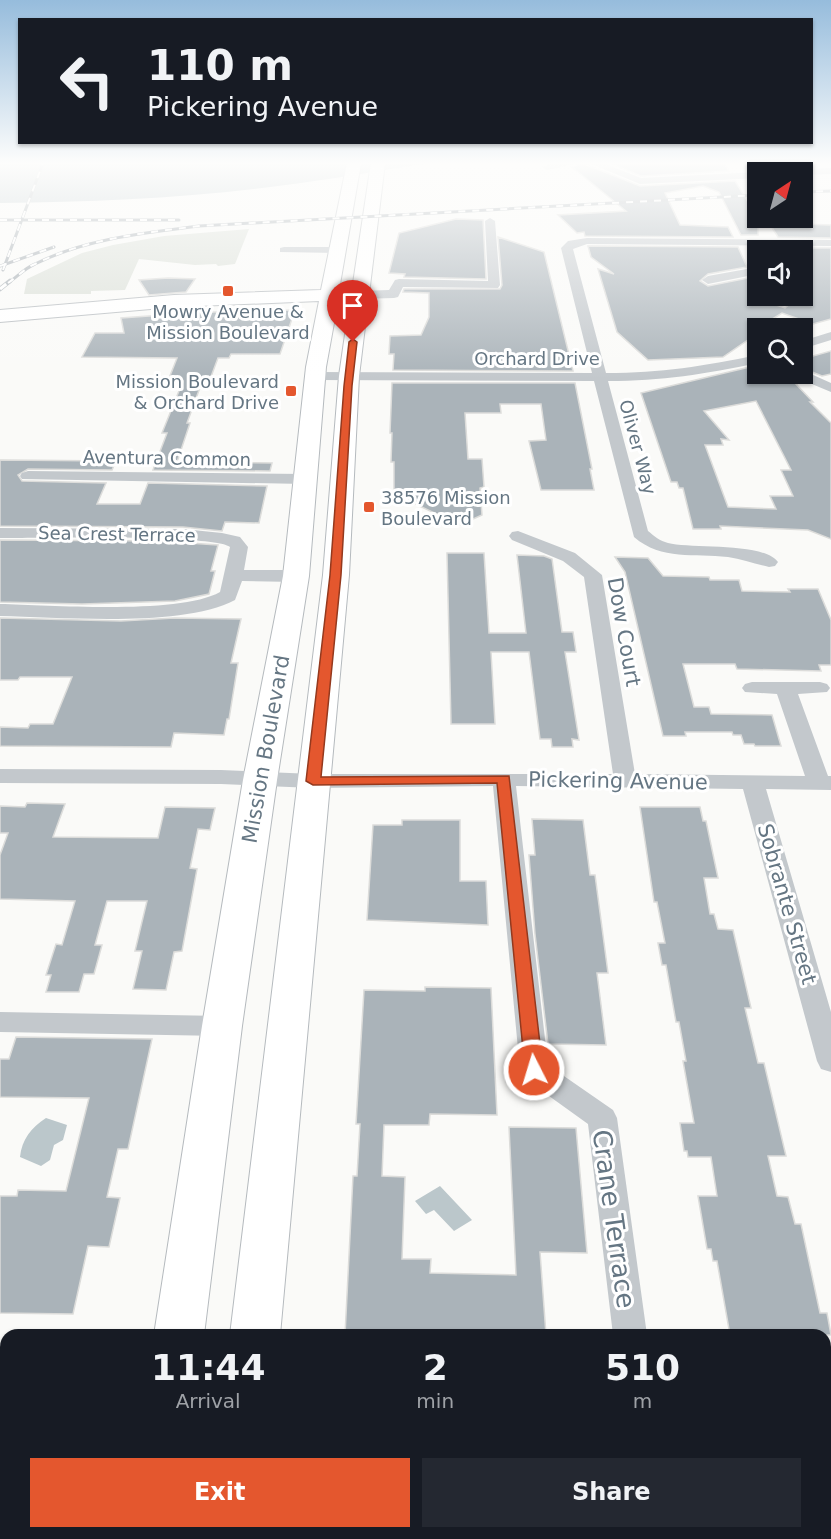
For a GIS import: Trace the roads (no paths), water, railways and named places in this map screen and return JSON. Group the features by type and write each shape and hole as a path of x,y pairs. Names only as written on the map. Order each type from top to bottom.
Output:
{"main road":[{"name":"Mission Boulevard","path":"180,1329 222,1026 260,780 296,576 314,376 340,235"},
{"path":"256,1329 336,575 349,376 368,235"},
{"path":"0,315 177,300 360,295"}],"street":[{"path":"360,295 394,294 399,283 494,285 491,235"},
{"name":"Oliver Way","path":"747,247 572,243 567,248 640,533 651,544 674,550 728,552 769,562"},
{"path":"813,244 831,243"},
{"path":"284,250 337,250"},
{"path":"708,280 747,272"},
{"path":"813,342 831,336"},
{"name":"Orchard Drive","path":"314,376 600,378 691,373 747,361"},
{"path":"813,380 831,388"},
{"name":"Aventura Common","path":"37,461 24,483 305,479"},
{"name":"Sea Crest Terrace","path":"0,533 183,534 234,541 239,547 233,575"},
{"name":"Dow Court","path":"518,536 569,557 593,575 625,781"},
{"path":"0,610 199,608 218,604 229,595 233,575 296,576"},
{"path":"752,688 820,688"},
{"path":"786,688 825,783"},
{"name":"Pickering Avenue","path":"0,776 313,781 504,779 825,783"},
{"name":"Crane Terrace","path":"504,779 534,1070 602,1118 629,1329"},
{"name":"Sobrante Street","path":"753,782 831,1061"},
{"path":"0,1022 222,1026"}],"railway":[{"path":"5,264 16,235"},
{"path":"8,283 24,270 54,255 74,248 134,235"},
{"path":"5,264 54,247"},
{"path":"0,266 5,264"},
{"path":"3,270 5,264"},
{"path":"0,289 10,281"}],"place":[{"name":"Mowry Avenue & Mission Boulevard","path":"228,291"},
{"name":"Mission Boulevard & Orchard Drive","path":"291,391"},
{"name":"38576 Mission Boulevard","path":"369,507"}]}
